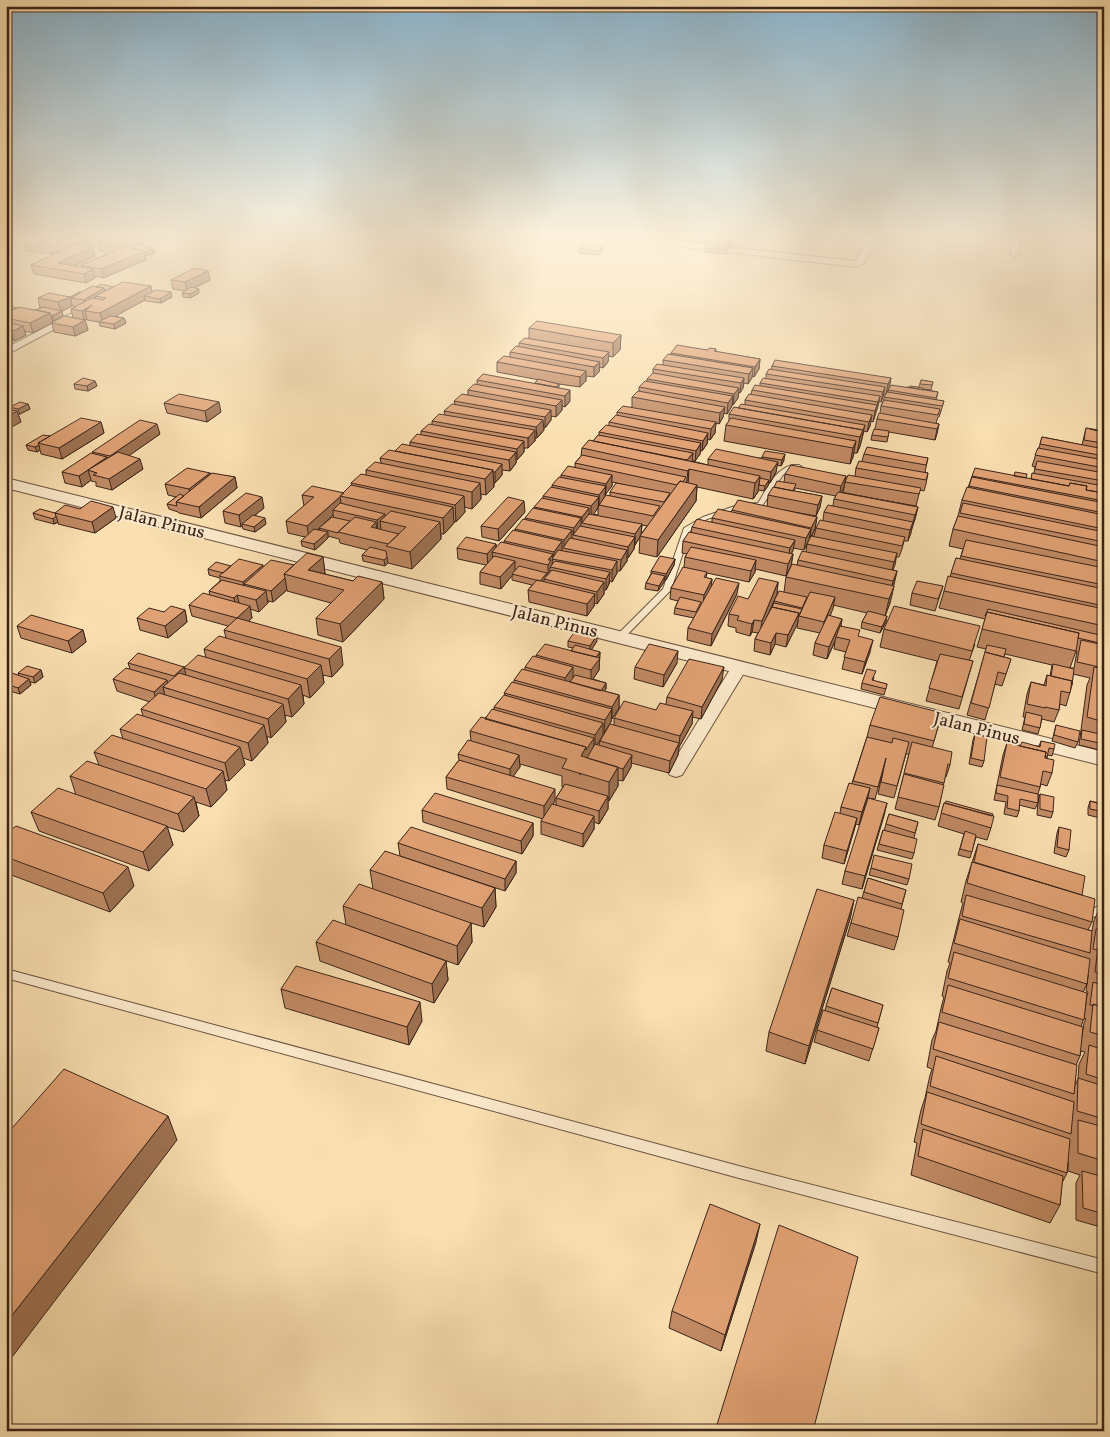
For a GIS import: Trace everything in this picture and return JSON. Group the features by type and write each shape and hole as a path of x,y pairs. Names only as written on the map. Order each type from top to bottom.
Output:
{"street":[{"path":"6,352 78,313"},
{"name":"Jalan Pinus","path":"6,483 1104,759"},
{"path":"676,771 739,668"}],"lane":[{"path":"620,637 667,590 687,530 705,518 738,507 760,504 785,469 791,466 808,469"},
{"path":"1091,914 1104,908"},
{"path":"6,973 739,1172 1104,1267"}],"building":[{"path":"9,306 17,308 6,313 6,308"},
{"path":"77,306 90,306 82,311 71,309"},
{"path":"91,306 113,306 100,313 85,311"},
{"path":"19,307 50,313 30,323 6,318 6,313"},
{"path":"43,307 62,311 51,316 50,313 36,310"},
{"path":"64,316 85,320 73,327 51,323"},
{"path":"110,316 124,318 114,324 99,322"},
{"path":"537,321 621,335 613,343 529,328"},
{"path":"6,322 23,326 11,332 6,331"},
{"path":"525,338 609,352 603,358 519,343"},
{"path":"677,345 707,350 710,348 716,349 714,351 760,359 755,367 671,353"},
{"path":"516,346 600,362 594,367 510,352"},
{"path":"668,354 753,368 749,374 663,360"},
{"path":"504,356 586,371 580,377 497,362"},
{"path":"775,360 891,378 888,384 772,366"},
{"path":"657,364 744,378 741,383 653,369"},
{"path":"769,369 885,387 883,392 766,374"},
{"path":"653,373 739,388 734,394 647,379"},
{"path":"483,374 570,390 565,396 477,380"},
{"path":"83,378 95,381 87,386 74,384"},
{"path":"763,378 880,396 878,402 760,383"},
{"path":"538,379 559,384 556,387 535,383"},
{"path":"921,380 933,382 932,385 920,384"},
{"path":"645,381 733,396 728,403 639,387"},
{"path":"474,384 562,400 556,406 468,390"},
{"path":"755,385 877,405 875,411 752,390"},
{"path":"891,385 938,392 936,398 888,390"},
{"path":"909,387 923,388 923,390"},
{"path":"638,391 725,407 720,413 632,397"},
{"path":"887,392 944,401 942,406 884,397"},
{"path":"179,394 219,402 205,411 164,403"},
{"path":"462,394 551,410 545,417 454,401"},
{"path":"749,394 872,415 869,422 745,400"},
{"path":"884,400 940,409 938,415 881,406"},
{"path":"20,402 28,404 18,409 10,407"},
{"path":"452,404 543,420 536,427 444,411"},
{"path":"741,404 865,425 863,430 738,408"},
{"path":"623,406 716,422 711,429 617,412"},
{"path":"734,407 863,430 860,437 729,414"},
{"path":"6,409 17,411 6,418"},
{"path":"879,413 939,424 937,429 877,419"},
{"path":"439,414 535,430 528,438 432,421"},
{"path":"616,415 708,433 703,441 609,422"},
{"path":"81,418 101,422 59,448 38,443"},
{"path":"731,418 856,441 853,448 726,425"},
{"path":"140,420 157,424 110,456 92,452"},
{"path":"429,424 524,441 517,449 421,431"},
{"path":"606,425 701,443 696,451 599,432"},
{"path":"1086,428 1104,432 1102,443 1084,440"},
{"path":"874,429 889,431 888,437 872,435"},
{"path":"417,434 516,452 509,460 410,442"},
{"path":"43,435 50,436 35,447 26,445"},
{"path":"598,435 693,453 687,460 593,441"},
{"path":"1042,437 1104,449 1104,456 1040,444"},
{"path":"589,440 760,476 755,483 689,469 688,471 582,448"},
{"path":"402,444 502,464 493,472 493,470 395,451"},
{"path":"867,447 928,458 926,465 864,454"},
{"path":"1038,448 1104,460 1104,468 1035,455"},
{"path":"716,449 778,462 771,472 708,459"},
{"path":"389,450 493,470 485,479 380,458"},
{"path":"765,451 785,454 782,460 762,457"},
{"path":"118,452 140,459 109,479 93,475 97,473 88,470"},
{"path":"91,453 107,457 79,476 62,472"},
{"path":"582,455 686,477 683,482 680,481 677,485 575,463"},
{"path":"859,461 928,473 926,480 856,468"},
{"path":"1037,461 1104,473 1104,481 1035,469"},
{"path":"375,462 480,483 472,492 366,470"},
{"path":"791,465 846,476 841,486 785,474"},
{"path":"568,466 612,475 606,484 561,475"},
{"path":"187,468 210,473 189,489 165,484"},
{"path":"975,468 1069,486 1070,483 1087,486 1086,490 1104,493 1104,501 972,476"},
{"path":"1015,472 1027,474 1026,478 1014,476"},
{"path":"212,473 235,477 199,507 176,502"},
{"path":"1032,473 1104,486 1104,493 1086,490 1087,486 1070,483 1069,486 1031,479"},
{"path":"361,474 464,496 455,505 351,483"},
{"path":"848,475 921,488 919,494 845,482"},
{"path":"559,477 606,486 599,495 552,485"},
{"path":"972,477 1104,503 1104,513 969,486"},
{"path":"760,478 769,480 765,486 759,485"},
{"path":"680,481 697,485 658,540 640,536"},
{"path":"777,481 796,484 793,491 774,487"},
{"path":"616,483 670,493 664,502 610,492"},
{"path":"351,485 453,507 443,518 340,496"},
{"path":"312,486 344,493 307,526 286,521 314,497 302,495"},
{"path":"551,487 599,497 591,506 543,496"},
{"path":"773,487 822,496 818,505 768,495"},
{"path":"967,487 1104,515 1104,529 962,500"},
{"path":"838,492 918,507 915,515 834,499"},
{"path":"246,493 262,497 239,515 223,511"},
{"path":"180,494 184,496 176,502 177,506 167,504"},
{"path":"606,495 660,506 653,516 599,505"},
{"path":"508,497 524,501 498,529 481,526"},
{"path":"542,498 589,508 582,517 534,507"},
{"path":"738,500 817,517 811,528 732,510"},
{"path":"91,501 113,507 92,522 55,513 65,505 80,509"},
{"path":"340,503 385,514 377,520 333,510"},
{"path":"963,503 1104,532 1104,542 960,513"},
{"path":"828,505 913,522 910,530 824,512"},
{"path":"533,508 581,518 574,528 525,518"},
{"path":"40,509 55,513 56,516 53,519 33,513"},
{"path":"718,509 811,529 806,538 712,518"},
{"path":"391,511 440,522 410,552 386,546 406,527 380,521"},
{"path":"589,514 642,524 635,534 582,523"},
{"path":"253,515 265,518 254,527 242,524"},
{"path":"958,516 1104,547 1104,562 953,529"},
{"path":"332,517 350,521 338,533 319,528"},
{"path":"355,517 376,522 371,527 399,534 388,544 338,532"},
{"path":"523,519 572,530 564,540 515,529"},
{"path":"697,519 795,540 790,548 692,527"},
{"path":"820,520 905,537 902,546 816,528"},
{"path":"580,526 635,537 628,547 573,535"},
{"path":"314,529 328,532 314,544 301,541"},
{"path":"513,530 562,541 554,552 504,541"},
{"path":"689,532 793,554 788,564 683,541"},
{"path":"811,536 897,553 894,562 807,544"},
{"path":"466,537 496,544 487,554 457,548"},
{"path":"570,538 627,550 621,560 563,548"},
{"path":"966,540 1104,568 1104,585 961,556"},
{"path":"501,542 553,554 548,560 551,560 548,565 492,552"},
{"path":"370,547 386,551 387,557 384,560 362,555"},
{"path":"691,547 756,560 751,571 685,557"},
{"path":"558,550 617,561 612,570 552,559"},
{"path":"802,551 897,571 893,581 798,560"},
{"path":"307,553 323,557 308,570 353,581 358,576 382,582 340,624 316,618 344,590 284,574"},
{"path":"494,556 515,561 500,577 480,572"},
{"path":"660,556 675,559 666,574 651,571"},
{"path":"956,558 1104,589 1104,606 951,573"},
{"path":"239,559 263,565 243,582 219,576"},
{"path":"271,560 294,565 284,574 285,578 271,591 244,584"},
{"path":"555,561 610,572 606,579 550,567"},
{"path":"216,562 231,566 223,573 208,569"},
{"path":"792,564 894,586 889,599 786,577"},
{"path":"519,566 547,573 540,581 512,574"},
{"path":"683,567 707,572 704,577 712,579 704,595 671,588"},
{"path":"552,570 604,582 597,592 544,579"},
{"path":"652,573 665,576 659,586 646,583"},
{"path":"948,576 1104,609 1104,626 944,591"},
{"path":"716,578 739,583 712,634 688,628"},
{"path":"759,578 778,582 762,621 754,620 752,624 737,620 739,616 729,614 738,596 748,599"},
{"path":"222,580 266,591 256,600 237,595 234,598 209,591"},
{"path":"537,580 595,594 587,604 528,590"},
{"path":"917,581 943,586 938,599 912,593"},
{"path":"779,591 807,597 802,608 774,601"},
{"path":"810,592 835,597 824,622 799,616"},
{"path":"203,593 250,606 237,618 189,605"},
{"path":"680,597 701,602 696,612 675,608"},
{"path":"774,603 802,609 798,617 799,613 772,607"},
{"path":"171,606 185,610 165,626 137,618 149,608 164,612"},
{"path":"894,606 980,626 972,651 884,629"},
{"path":"772,607 799,613 788,635 776,633 771,643 755,639"},
{"path":"988,609 1104,636 1104,644 1078,638 1079,633 987,612 985,616"},
{"path":"868,611 887,616 882,627 862,622"},
{"path":"987,612 1079,633 1076,651 982,629"},
{"path":"31,615 83,630 68,641 17,626"},
{"path":"828,615 842,619 829,647 815,643"},
{"path":"237,618 341,647 329,659 224,630"},
{"path":"840,626 860,630 858,636 873,640 865,662 844,657 850,640 836,637"},
{"path":"576,630 597,635 590,646 568,641"},
{"path":"219,636 321,665 307,679 204,649"},
{"path":"1081,640 1104,645 1104,668 1077,662"},
{"path":"545,644 600,658 591,670 536,655"},
{"path":"649,644 678,651 664,675 635,667"},
{"path":"575,645 600,652 596,657 571,651"},
{"path":"987,645 1006,649 1004,657 985,652"},
{"path":"985,652 1011,659 1006,674 998,672 989,708 971,703"},
{"path":"138,653 184,667 174,676 128,663"},
{"path":"940,654 973,661 962,697 929,688"},
{"path":"198,655 301,685 288,699 184,668"},
{"path":"533,656 573,667 565,678 525,667"},
{"path":"689,659 724,667 702,707 667,697"},
{"path":"1053,664 1074,669 1072,685 1072,681 1051,676"},
{"path":"27,666 41,670 33,677 18,673"},
{"path":"1094,667 1104,669 1104,722 1087,717"},
{"path":"126,668 167,680 154,692 113,679"},
{"path":"522,669 619,695 612,707 514,680"},
{"path":"867,669 876,671 872,680 887,684 886,689 862,683"},
{"path":"6,671 29,679 18,688 6,684"},
{"path":"179,673 283,704 268,719 163,687"},
{"path":"575,675 606,683 601,691 570,682"},
{"path":"1047,675 1072,681 1070,693 1061,691 1059,710 1027,704 1031,682 1046,686"},
{"path":"512,682 612,709 605,720 504,693"},
{"path":"159,693 264,725 248,743 141,709"},
{"path":"504,695 603,723 595,735 494,707"},
{"path":"880,697 942,713 934,741 870,725"},
{"path":"624,701 656,710 660,703 693,711 680,736 614,718"},
{"path":"492,709 594,738 586,750 586,747 485,719"},
{"path":"1026,712 1042,716 1040,728 1024,724"},
{"path":"137,714 240,747 225,763 120,729"},
{"path":"481,717 586,747 581,756 618,767 609,782 562,768 567,759 470,731"},
{"path":"610,724 679,743 670,761 600,741"},
{"path":"1056,725 1080,731 1078,742 1054,735"},
{"path":"1082,730 1104,735 1104,744 1081,739"},
{"path":"975,734 987,737 984,761 971,758"},
{"path":"112,735 223,771 206,789 94,752"},
{"path":"867,737 892,743 893,738 909,742 897,786 881,782 886,758 878,787 853,781"},
{"path":"468,740 519,755 510,769 458,754"},
{"path":"1041,741 1055,744 1054,749 1049,748 1047,757 1045,757 1046,752 1020,746 1022,742 1040,747"},
{"path":"912,742 952,752 944,783 904,773"},
{"path":"1007,743 1046,752 1045,758 1054,760 1052,773 1043,771 1040,787 1000,777"},
{"path":"595,744 632,755 623,769 587,758"},
{"path":"459,760 555,789 544,806 446,777"},
{"path":"87,761 194,797 178,814 70,776"},
{"path":"904,774 944,785 939,807 898,797"},
{"path":"849,783 870,788 862,812 841,807"},
{"path":"565,784 608,796 599,811 556,798"},
{"path":"997,785 1038,794 1038,803 1020,799 1019,811 1007,808 1008,796 996,793"},
{"path":"58,788 167,826 143,852 31,812"},
{"path":"435,793 533,823 521,841 422,810"},
{"path":"1040,794 1054,797 1053,812 1040,809"},
{"path":"868,798 887,803 865,876 845,871"},
{"path":"946,801 993,814 992,816 945,803"},
{"path":"1090,801 1104,805 1104,812 1090,809"},
{"path":"944,803 994,816 991,828 941,813"},
{"path":"552,804 594,816 583,834 541,821"},
{"path":"835,812 857,818 847,851 824,845"},
{"path":"889,814 918,822 915,833 886,824"},
{"path":"16,826 128,867 103,893 6,857 6,834"},
{"path":"411,827 516,861 505,879 398,843"},
{"path":"1059,827 1071,830 1069,850 1057,847"},
{"path":"883,830 917,839 914,853 879,844"},
{"path":"965,831 976,835 972,852 960,849"},
{"path":"978,844 1085,876 1082,895 974,862"},
{"path":"385,851 495,888 482,908 370,870"},
{"path":"874,855 912,864 909,879 871,868"},
{"path":"972,862 1095,899 1092,922 967,883"},
{"path":"868,878 906,890 902,904 864,892"},
{"path":"359,884 471,923 457,946 343,906"},
{"path":"817,889 854,900 809,1046 769,1032"},
{"path":"966,895 1092,931 1090,953 962,916"},
{"path":"858,897 904,910 898,937 851,923"},
{"path":"1100,908 1104,909 1104,925 1097,923"},
{"path":"960,919 1090,959 1087,984 954,943"},
{"path":"333,920 446,961 432,984 316,942"},
{"path":"1096,929 1104,931 1104,949 1098,947 1097,950 1093,949"},
{"path":"1098,947 1104,949 1104,975 1095,972"},
{"path":"954,952 1087,993 1084,1020 948,978"},
{"path":"296,966 420,1002 407,1027 281,989"},
{"path":"1093,982 1104,986 1104,1008 1093,1004 1093,1006 1090,1005"},
{"path":"948,985 1083,1027 1080,1056 942,1012"},
{"path":"832,988 883,1005 878,1023 826,1006"},
{"path":"1093,1004 1104,1008 1104,1036 1090,1032"},
{"path":"823,1010 879,1028 873,1049 817,1030"},
{"path":"939,1022 1077,1065 1074,1094 933,1049"},
{"path":"1089,1045 1104,1050 1104,1080 1086,1074"},
{"path":"936,1056 1074,1102 1071,1134 930,1086"},
{"path":"64,1069 168,1116 6,1323 6,1135"},
{"path":"1078,1078 1104,1086 1104,1119 1077,1111"},
{"path":"927,1092 1070,1139 1067,1173 921,1124"},
{"path":"1078,1120 1104,1127 1104,1161 1078,1153"},
{"path":"923,1129 1063,1176 1060,1205 918,1156"},
{"path":"1082,1171 1104,1177 1104,1214 1083,1208"},
{"path":"710,1204 760,1224 725,1335 672,1311"},
{"path":"779,1225 858,1257 813,1431 715,1431"}]}
